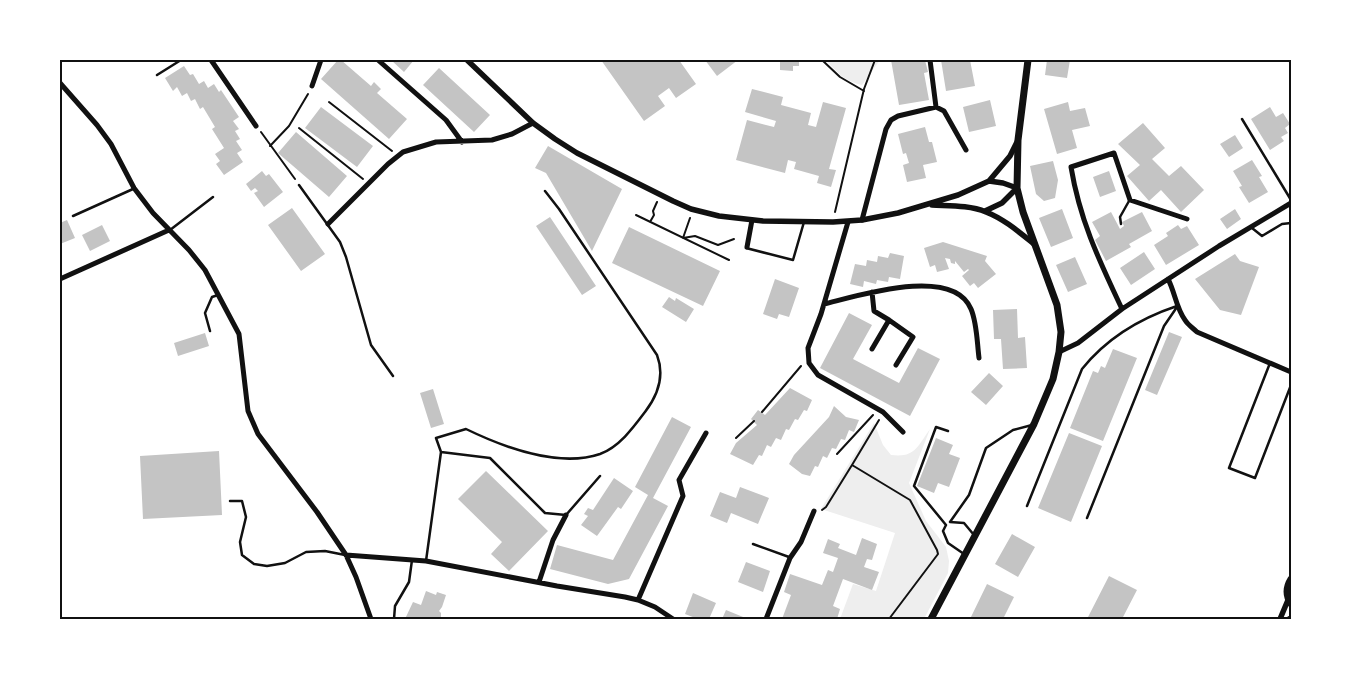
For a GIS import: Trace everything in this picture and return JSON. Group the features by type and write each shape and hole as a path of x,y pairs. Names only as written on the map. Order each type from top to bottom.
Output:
{"main road":[{"path":"931,619 1034,424 1053,379 1060,352 1061,332 1057,305 1023,212 1017,188 1018,140 1028,60"},
{"path":"1290,602 1287,588 1291,579"}],"street":[{"path":"211,60 256,126"},
{"path":"312,86 321,60"},
{"path":"378,60 446,120 462,142"},
{"path":"467,60 533,123 577,153 660,195 693,209 719,216 752,220 848,222 898,213 958,195 989,181 1010,156 1018,140"},
{"path":"930,60 936,107"},
{"path":"60,83 111,144 134,188 153,213 189,250 205,270 239,334 248,411 258,434 317,512 346,555 371,619"},
{"path":"862,220 886,129 891,120 898,116 936,107 944,111 966,150"},
{"path":"328,224 403,152 436,142 492,140 512,134 533,123"},
{"path":"1122,309 1092,244 1076,196 1072,167 1114,152 1130,200 1187,219"},
{"path":"985,211 1002,203 1017,188 989,181"},
{"path":"1060,352 1078,343 1122,309 1291,201"},
{"path":"927,205 962,207 985,211 1009,224 1035,245"},
{"path":"746,247 752,220"},
{"path":"848,222 824,304 808,348 807,358 811,367 818,375 881,411 903,432"},
{"path":"60,279 169,230"},
{"path":"1168,279 1173,289 1177,306 1185,320 1197,332 1291,372"},
{"path":"824,304 872,292 916,285 941,287 960,295 971,308 979,358"},
{"path":"872,292 874,311 913,337 896,365"},
{"path":"872,350 889,320"},
{"path":"638,600 683,496 680,480 706,433"},
{"path":"766,619 790,558 801,542 814,512"},
{"path":"539,582 553,540 566,514"},
{"path":"346,555 426,560 638,600 655,607 673,619"},
{"path":"1280,619 1290,602"}],"lane":[{"path":"157,75 181,60"},
{"path":"1242,119 1291,201"},
{"path":"299,185 340,242 371,345 393,376"},
{"path":"73,216 134,188"},
{"path":"426,560 441,452 436,438 466,429 491,441 515,449 551,457 581,458 601,454 630,432 656,395 661,367 657,356 545,191"},
{"path":"169,230 213,197"},
{"path":"1121,224 1120,217 1130,200"},
{"path":"746,247 793,260 804,222"},
{"path":"1251,227 1262,236 1282,224 1291,223"},
{"path":"210,330 205,313 212,297 218,295"},
{"path":"1027,506 1082,369 1093,356 1119,335 1148,316 1177,306"},
{"path":"1087,518 1164,326 1177,306"},
{"path":"1270,363 1229,468 1255,478 1291,385"},
{"path":"964,555 948,543 943,531 969,495 986,448 1013,430 1034,424"},
{"path":"946,525 914,486 936,427 948,431"},
{"path":"441,452 490,458 545,513 566,514 600,476"},
{"path":"230,501 242,501 246,517 240,542 242,555 254,564 267,566 285,563 306,552 324,551 346,555"},
{"path":"950,522 964,523 975,536"},
{"path":"753,544 790,558"},
{"path":"394,619 395,606 409,582 413,559"}],"path":[{"path":"822,60 840,77 864,91"},
{"path":"833,222 864,91 875,60"},
{"path":"270,146 289,126 312,86"},
{"path":"329,102 398,156"},
{"path":"256,126 299,185"},
{"path":"299,128 368,184"},
{"path":"650,222 654,215 652,211 660,195"},
{"path":"683,238 693,209"},
{"path":"636,214 729,260"},
{"path":"683,238 695,236 718,245 734,240"},
{"path":"762,412 807,358"},
{"path":"837,454 881,411"},
{"path":"814,512 820,512 826,507 852,465 881,411"},
{"path":"736,438 754,422"},
{"path":"852,465 910,500 937,550 937,557 889,619"}],"shaded area":[{"path":"826,60 880,60 862,85 851,82 842,76"},
{"path":"874,423 883,445 891,455 905,455 915,450 930,429 909,483 926,521 946,547 949,561 948,573 924,619 840,619 853,584 876,591 895,533 821,509"}],"building":[{"path":"338,60 341,60 371,86 374,82 381,89 377,93 407,119 389,139 321,79"},
{"path":"391,60 414,60 404,72"},
{"path":"601,60 679,60 696,84 676,98 669,88 658,96 665,106 644,121"},
{"path":"705,60 738,60 717,76"},
{"path":"780,60 799,60 799,66 793,66 793,71 780,70"},
{"path":"891,60 925,60 928,72 924,73 929,100 899,105"},
{"path":"941,60 970,60 975,86 946,91"},
{"path":"1047,60 1070,60 1067,78 1045,75"},
{"path":"184,66 190,75 193,74 199,84 204,81 208,88 214,84 219,92 221,90 239,117 233,121 239,129 235,131 240,139 236,141 242,150 237,153 243,162 224,175 216,164 220,161 215,154 224,148 212,129 215,127 203,107 200,109 195,99 191,101 187,93 182,96 177,87 173,91 165,78"},
{"path":"439,68 490,115 474,132 423,85"},
{"path":"752,89 783,97 781,105 811,113 808,125 816,127 823,102 846,108 829,169 836,170 831,187 817,183 819,176 794,169 796,162 788,160 785,173 736,160 747,120 774,127 776,121 745,112"},
{"path":"990,100 996,126 969,132 963,107"},
{"path":"1068,102 1070,111 1085,108 1090,126 1072,130 1077,148 1057,154 1044,109"},
{"path":"321,107 373,146 357,167 305,128"},
{"path":"1270,107 1276,117 1283,113 1290,124 1285,128 1288,133 1281,137 1284,141 1270,150 1251,119"},
{"path":"1143,123 1165,148 1152,159 1169,176 1181,166 1204,190 1181,212 1161,190 1149,201 1127,176 1140,165 1118,144"},
{"path":"925,127 929,142 932,142 937,162 923,165 926,178 907,182 903,165 909,163 906,153 903,154 898,134"},
{"path":"296,132 347,176 329,197 278,153"},
{"path":"1235,135 1243,148 1229,157 1220,144"},
{"path":"548,146 622,189 592,251 546,173 535,168"},
{"path":"1252,160 1262,176 1259,177 1268,192 1249,203 1239,187 1242,186 1233,171"},
{"path":"1053,161 1058,180 1055,198 1044,201 1036,194 1030,166"},
{"path":"262,171 266,176 269,174 283,192 264,207 254,193 258,191 255,188 251,191 246,184"},
{"path":"1109,171 1116,191 1100,197 1093,177"},
{"path":"292,208 325,254 301,271 268,225"},
{"path":"1062,209 1073,238 1051,247 1039,218"},
{"path":"1235,209 1241,219 1227,229 1220,219"},
{"path":"1111,212 1120,229 1124,226 1122,222 1142,212 1152,231 1129,244 1131,247 1106,261 1095,240 1100,236 1092,222"},
{"path":"550,217 596,286 582,295 536,226"},
{"path":"67,220 75,238 60,244 60,223"},
{"path":"102,225 110,241 90,251 82,235"},
{"path":"1178,225 1181,229 1187,226 1199,245 1166,265 1154,245 1168,236 1166,233"},
{"path":"629,227 720,271 703,306 612,263"},
{"path":"943,242 987,256 985,261 996,274 978,288 974,283 970,286 962,276 969,270 964,272 955,261 955,264 951,263 950,259 945,258 949,269 937,272 935,265 930,267 924,248"},
{"path":"1144,252 1155,269 1131,285 1120,268"},
{"path":"890,253 904,256 900,279 889,277 888,282 877,280 876,284 864,281 863,287 850,284 855,264 866,266 867,260 877,262 878,256 888,258"},
{"path":"1235,254 1240,261 1259,267 1241,315 1220,310 1195,279"},
{"path":"1075,257 1087,284 1068,292 1056,265"},
{"path":"775,279 799,288 789,317 779,314 777,319 763,314"},
{"path":"669,297 675,301 676,298 694,309 686,322 662,307"},
{"path":"1017,309 1018,338 1025,337 1027,368 1003,369 1001,339 994,339 993,310"},
{"path":"849,313 872,325 853,359 899,383 918,348 940,359 910,416 820,368"},
{"path":"1169,332 1182,337 1157,395 1145,390"},
{"path":"205,333 209,346 178,356 174,343"},
{"path":"1113,349 1137,358 1103,441 1070,428 1093,371 1098,373 1101,366 1105,368"},
{"path":"989,373 1003,386 986,405 971,392"},
{"path":"790,388 812,400 807,411 804,410 798,420 795,419 789,430 786,429 781,440 776,438 771,447 767,445 762,456 759,455 753,465 730,454 736,443 757,425 751,419 758,410 765,415"},
{"path":"433,389 444,424 431,428 420,393"},
{"path":"834,406 846,417 859,420 854,432 849,430 845,440 841,439 836,449 832,448 827,458 823,456 818,467 815,466 810,476 802,474 789,464 794,455 829,417"},
{"path":"672,417 691,427 653,498 668,506 629,579 608,584 550,569 557,545 613,560 648,495 635,487"},
{"path":"1069,433 1102,446 1071,522 1038,508"},
{"path":"936,438 953,445 949,454 960,458 949,487 938,483 934,493 917,486"},
{"path":"219,451 222,515 143,519 140,456"},
{"path":"486,471 548,531 509,571 491,554 502,542 458,499"},
{"path":"614,478 633,491 621,509 618,507 597,536 581,525 588,516 584,514 588,508 593,510"},
{"path":"740,487 769,498 758,524 731,513 727,523 710,516 720,492 736,498"},
{"path":"1012,534 1035,547 1018,577 995,564"},
{"path":"862,538 877,544 872,560 867,559 864,567 879,572 872,590 843,579 833,606 840,609 837,619 782,619 791,595 784,592 790,574 822,585 828,570 833,572 838,558 823,553 828,539 840,544 838,548 856,555"},
{"path":"746,562 770,571 763,592 738,582"},
{"path":"1109,576 1137,590 1122,619 1087,619"},
{"path":"987,584 1014,597 1003,619 970,619"},
{"path":"426,591 436,595 437,592 446,595 439,611 441,619 405,619 413,602 421,605"},
{"path":"693,593 716,603 709,619 698,619 685,614"},
{"path":"726,610 748,619 722,619"}]}
